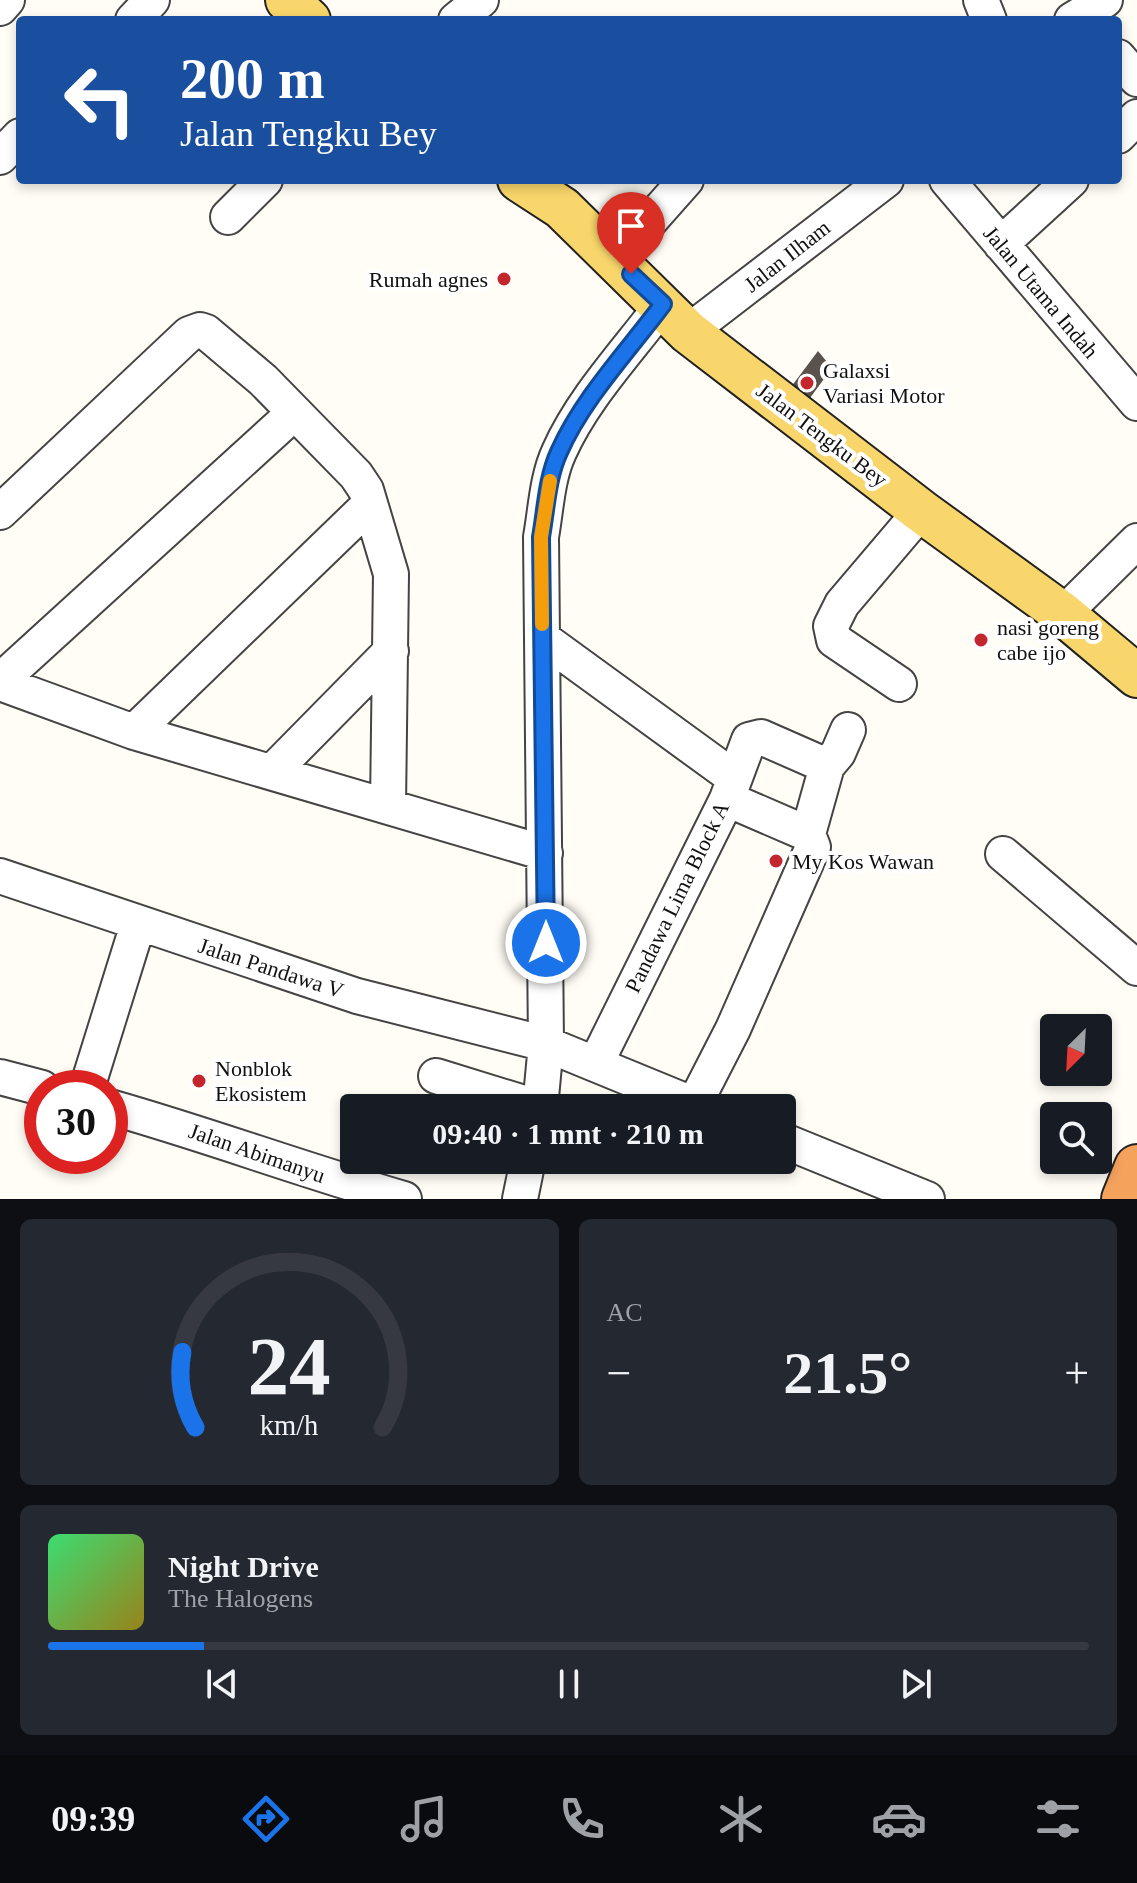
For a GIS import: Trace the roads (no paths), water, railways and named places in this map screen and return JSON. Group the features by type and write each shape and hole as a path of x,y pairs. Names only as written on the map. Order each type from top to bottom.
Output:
{"highway":[{"path":"1124,1199 1137,1167"}],"main road":[{"path":"287,0 305,16"},
{"name":"Jalan Tengku Bey","path":"525,184 562,208 676,318 921,511 1063,614 1137,676"}],"street":[{"path":"0,8 7,0"},
{"path":"137,16 152,0"},
{"path":"461,16 481,0"},
{"path":"1122,62 1137,79"},
{"path":"1122,132 1137,117"},
{"path":"0,157 16,140"},
{"path":"228,217 261,184"},
{"path":"616,259 682,184"},
{"name":"Jalan Ilham","path":"541,1094 546,1044 541,537 551,474 559,452 578,418 676,318 880,184"},
{"name":"Jalan Utama Indah","path":"950,184 1137,403"},
{"path":"1001,244 1067,184"},
{"path":"0,512 194,331 206,332 263,380 356,475 366,490 391,574 388,806"},
{"path":"294,413 0,682 134,732 545,853"},
{"path":"134,732 369,505"},
{"path":"899,684 834,640 831,626 842,604 921,511"},
{"path":"1063,614 1137,541"},
{"path":"542,638 730,788 808,834"},
{"path":"272,772 391,651"},
{"path":"703,1094 813,847 808,834 827,766 838,753 848,730"},
{"name":"Pandawa Lima Block A","path":"596,1063 730,788 749,740 761,737 827,766"},
{"path":"1003,854 1137,968"},
{"name":"Jalan Pandawa V","path":"0,876 357,996 546,1044 670,1094"},
{"path":"93,1070 138,924"},
{"path":"436,1076 494,1094"},
{"path":"0,1077 24,1083"},
{"name":"Jalan Abimanyu","path":"128,1112 326,1177 404,1199"},
{"path":"796,1146 927,1199"},
{"path":"520,1199 525,1174"}],"place":[{"name":"Rumah agnes","path":"504,279"},
{"name":"Galaxsi Variasi Motor","path":"807,383"},
{"name":"nasi goreng cabe ijo","path":"981,640"},
{"name":"My Kos Wawan","path":"776,861"},
{"name":"Nonblok Ekosistem","path":"199,1081"}]}
